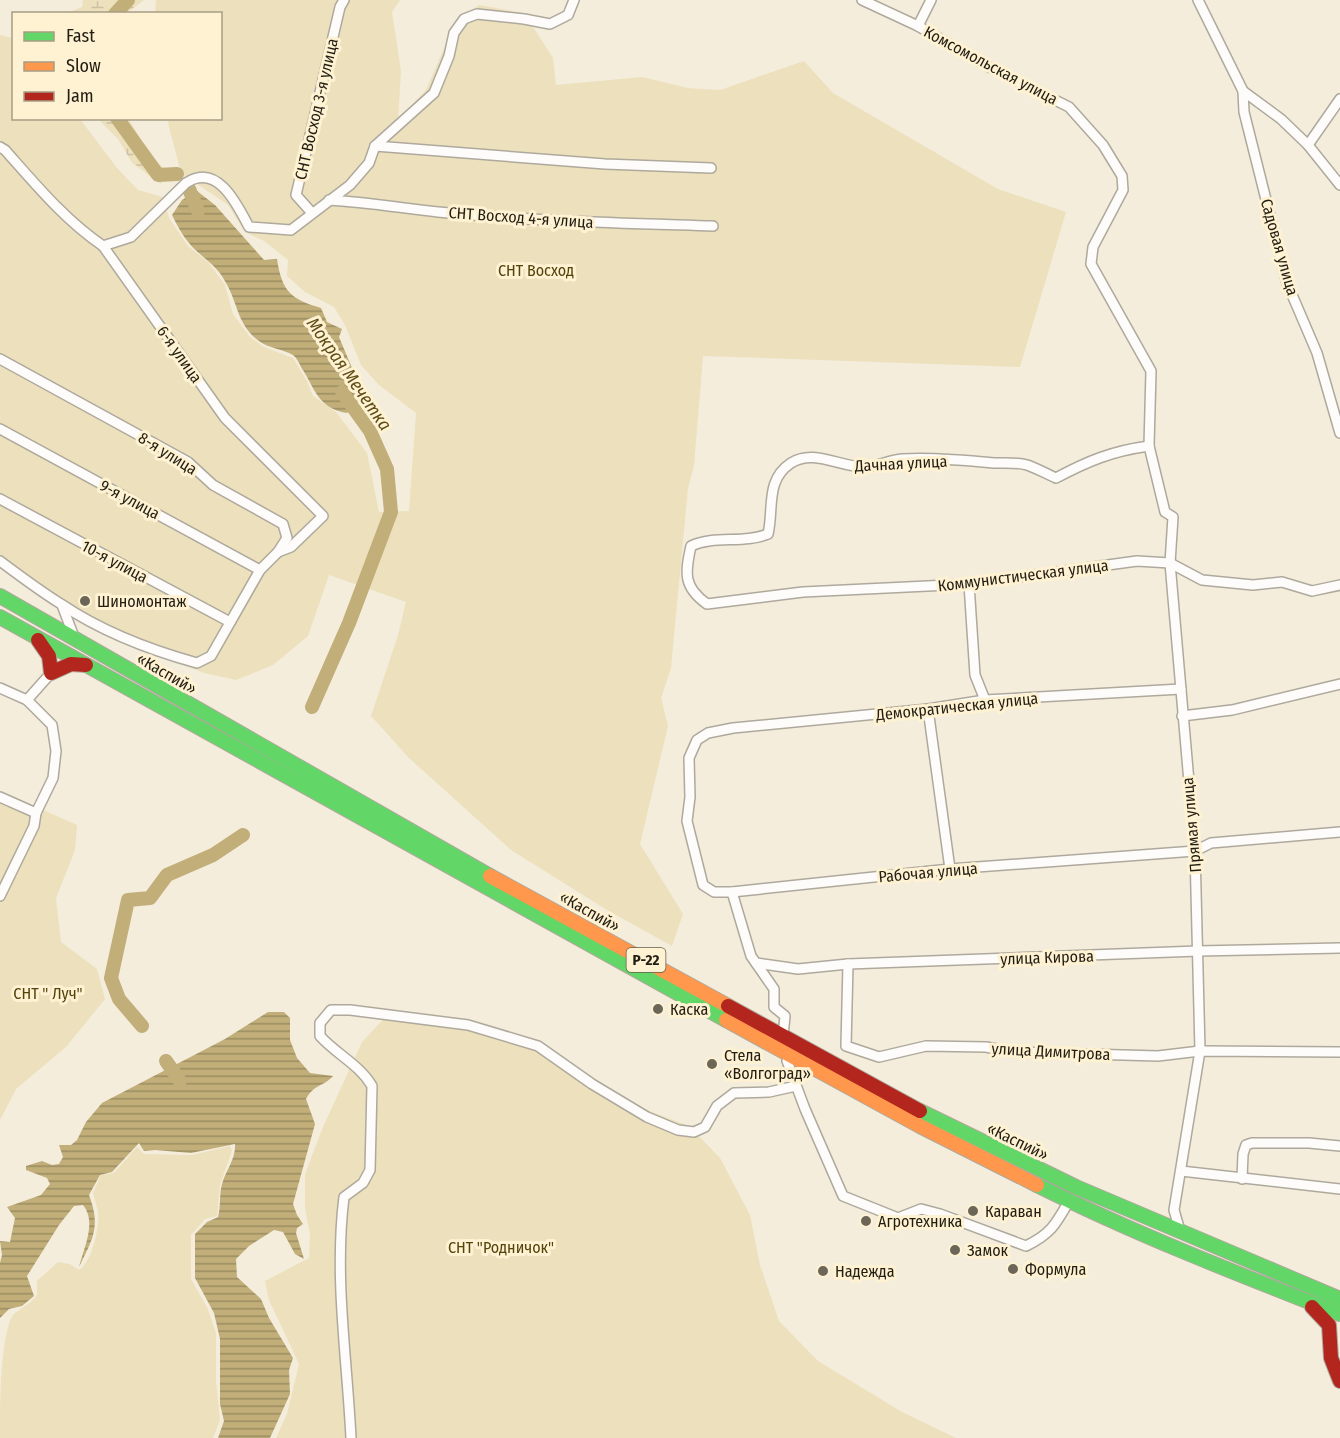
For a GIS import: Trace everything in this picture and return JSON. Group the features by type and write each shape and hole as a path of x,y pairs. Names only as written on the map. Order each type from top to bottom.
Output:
{"highway":[{"name":"«Каспий»","path":"0,596 447,852 785,1050 1076,1187 1310,1287"},
{"name":"«Каспий»","path":"0,617 920,1126 1069,1201 1305,1301"},
{"path":"36,637 49,656 51,673 71,664 87,665"},
{"path":"1310,1287 1331,1291 1340,1288"},
{"name":"Р-22","path":"1310,1287 1340,1299"},
{"path":"1305,1301 1326,1319 1331,1328 1336,1341 1331,1358 1340,1381"},
{"name":"Р-22","path":"1305,1301 1340,1314"}],"street":[{"name":"СНТ Восход 3-я улица","path":"312,213 296,195 340,7 344,0"},
{"path":"103,246 131,237 186,183 203,175 218,183 236,202 249,227 291,230 350,185 369,163 375,146 434,93 449,56 454,33 464,19 477,14 550,24 568,15 574,0"},
{"name":"Комсомольская улица","path":"862,0 918,26 989,67 1069,107 1103,145 1122,176 1123,190 1093,247 1091,264 1151,371 1149,446"},
{"path":"918,26 931,0"},
{"path":"1198,0 1243,91 1281,119 1308,145 1340,185"},
{"name":"Садовая улица","path":"1243,91 1244,112 1287,283 1317,352 1340,433"},
{"path":"1308,145 1340,99"},
{"path":"375,146 605,164 711,168"},
{"name":"6-я улица","path":"0,147 6,150 46,197 80,231 103,246 225,418 324,516 291,547 278,552"},
{"name":"СНТ Восход 4-я улица","path":"328,200 358,201 438,212 573,221 714,226"},
{"name":"8-я улица","path":"0,359 188,462 213,485 283,524 287,538 278,552"},
{"name":"9-я улица","path":"0,429 260,570"},
{"name":"Прямая улица","path":"1149,446 1165,512 1173,517 1170,563 1195,852 1200,1051 1174,1210"},
{"name":"Дачная улица","path":"686,568 691,546 702,541 756,538 768,534 770,497 776,478 789,464 803,456 867,467 902,459 965,460 1026,465 1056,478 1087,462 1122,450 1149,446"},
{"name":"10-я улица","path":"0,499 230,622"},
{"path":"0,561 62,605 119,635 197,663 211,656 260,570 278,552"},
{"name":"Коммунистическая улица","path":"686,568 688,585 696,596 707,604 803,592 969,584 1137,561 1170,563 1203,580 1253,585 1282,582 1312,591 1340,585"},
{"path":"969,584 975,675 985,700"},
{"path":"62,605 75,639"},
{"path":"27,700 51,673"},
{"path":"1182,716 1232,710 1340,684"},
{"path":"0,688 27,700 52,725 56,751 53,778 36,813 34,826 1,892"},
{"name":"Демократическая улица","path":"734,729 928,709 985,700 1181,689"},
{"path":"928,709 950,869"},
{"name":"Рабочая улица","path":"734,729 708,733 697,740 689,758 690,797 687,821 703,885 714,892 950,869 1195,852 1210,843 1340,832"},
{"path":"0,797 36,813"},
{"path":"732,892 751,956 774,989 774,1007 785,1016 785,1050 796,1086 843,1196 898,1218 921,1209 940,1214 1026,1246 1039,1240 1054,1227 1069,1201"},
{"name":"улица Кирова","path":"756,963 798,969 848,964 1340,948"},
{"name":"улица Димитрова","path":"848,964 846,1046 879,1057 926,1047 986,1047 1012,1052 1158,1056 1200,1051 1340,1052"},
{"path":"351,1438 340,1293 341,1223 344,1197 363,1183 370,1170 372,1086 366,1075 332,1049 320,1036 320,1023 331,1010 350,1010 468,1025 538,1046 647,1117 678,1130 694,1132 705,1127 717,1106 735,1093 770,1092 796,1086"},
{"path":"1242,1179 1243,1154 1246,1145 1251,1143 1309,1143 1340,1146"},
{"path":"1181,1171 1340,1190"},
{"path":"1152,1220 1174,1210 1181,1233"}],"green space":[{"path":"83,0 144,0 128,12 70,12 82,7"},
{"name":"СНТ Восход","path":"156,0 400,0 392,12 401,71 398,120 426,90 455,23 479,5 524,13 553,58 556,85 642,77 688,88 720,90 804,61 833,93 998,189 1066,212 1020,367 703,356 694,466 688,488 671,668 661,698 668,726 640,844 683,914 672,946 607,910 511,850 409,758 371,716 398,635 406,602 329,575 308,636 273,665 236,680 204,673 120,639 0,565 0,35 12,38 12,120 81,120 117,168 138,190 163,197 169,218 188,246 209,263 225,285 233,314 250,337 264,347 293,358 313,396 336,412 367,453 379,512 409,511 416,413 379,385 361,365 345,325 334,307 305,292 287,276 288,260 264,241 245,232 228,205 181,173 167,120 222,120 222,12 155,12"},
{"path":"99,120 130,120 147,151 165,170 161,184 132,163 118,139"},
{"name":"СНТ \" Луч\"","path":"0,791 77,825 75,850 56,898 61,942 97,969 105,999 66,1047 16,1089 0,1120"},
{"name":"СНТ \"Родничок\"","path":"392,1010 488,1025 541,1043 631,1104 689,1126 720,1158 750,1215 760,1265 779,1321 818,1361 902,1412 956,1438 276,1438 287,1414 299,1364 269,1300 265,1281 309,1258 310,1234 305,1208 305,1174 323,1127 362,1042"},
{"path":"230,1146 232,1151 220,1185 217,1216 205,1219 191,1235 191,1279 207,1307 216,1333 216,1381 220,1420 213,1438 0,1438 3,1355 9,1325 13,1315 37,1295 37,1281 58,1262 70,1264 79,1270 84,1266 94,1243 98,1226 98,1212 93,1193 101,1175 114,1173 137,1147 144,1154 192,1155"}],"water":[{"path":"197,191 215,205 264,260 277,259 285,287 295,297 321,308 327,322 342,329 339,337 360,387 357,403 347,413 329,407 323,402 293,355 263,344 252,335 242,321 222,276 184,237 172,215 182,200"},
{"path":"268,1012 284,1012 290,1018 290,1040 297,1058 310,1073 333,1076 315,1088 306,1099 315,1124 293,1204 303,1224 297,1228 296,1233 304,1259 295,1254 283,1232 274,1230 249,1246 236,1259 237,1277 261,1299 269,1318 293,1358 289,1370 290,1394 270,1438 218,1438 224,1421 220,1404 220,1339 214,1313 195,1278 195,1234 207,1222 218,1217 222,1184 232,1160 235,1144 191,1153 144,1151 139,1143 112,1172 100,1175 89,1195 93,1206 94,1232 79,1267 89,1227 89,1219 83,1205 74,1206 59,1225 27,1276 34,1296 22,1306 9,1309 0,1318 2,1255 0,1241 10,1242 15,1218 7,1207 41,1195 50,1184 47,1178 26,1170 26,1166 42,1161 52,1165 59,1164 63,1157 59,1145 71,1145 77,1140 86,1122 102,1103 225,1039"}],"waterway":[{"name":"Мокрая Мечетка","path":"117,12 128,0"},
{"name":"Мокрая Мечетка","path":"118,120 158,175 177,174"},
{"name":"Мокрая Мечетка","path":"189,189 198,211"},
{"name":"Мокрая Мечетка","path":"312,707 349,623 391,512 387,469 370,431 342,392"},
{"name":"Мокрая Мечетка","path":"142,1026 119,999 111,978 128,900 150,898 167,875 213,855 243,835"},
{"name":"Мокрая Мечетка","path":"166,1061 180,1081"}],"traffic: fast":[{"path":"0,596 490,876"},
{"path":"0,617 726,1020"},
{"path":"920,1111 1076,1187 1340,1299"},
{"path":"1037,1185 1149,1237 1340,1314"}],"traffic: slow":[{"path":"490,876 728,1006"},
{"path":"726,1020 920,1126 1037,1185"}],"traffic: jam":[{"path":"38,640 49,656 51,673 71,664 86,665"},
{"path":"728,1006 920,1111"},
{"path":"1312,1307 1329,1325 1331,1358 1340,1381"}],"place":[{"name":"Шиномонтаж","path":"85,601"},
{"name":"Каска","path":"658,1009"},
{"name":"Стела «Волгоград»","path":"712,1064"},
{"name":"Караван","path":"973,1211"},
{"name":"Агротехника","path":"866,1221"},
{"name":"Замок","path":"955,1250"},
{"name":"Формула","path":"1013,1269"},
{"name":"Надежда","path":"823,1271"}]}
